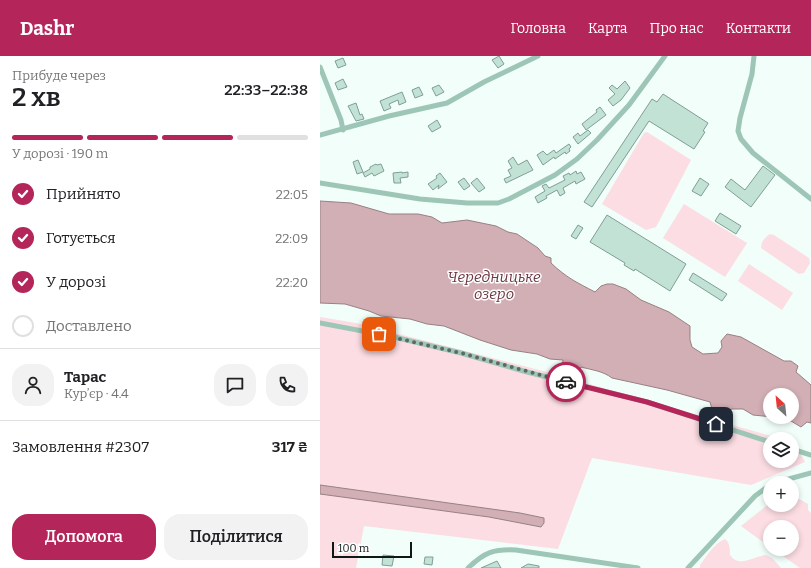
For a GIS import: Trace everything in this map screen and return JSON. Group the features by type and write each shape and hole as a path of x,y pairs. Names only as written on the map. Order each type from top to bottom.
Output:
{"street":[{"path":"320,135 343,130 389,116 447,103 484,82 538,56"},
{"path":"320,183 420,199 467,203 498,203 516,196 555,175 577,159 629,106 665,56"},
{"path":"754,56 748,92 740,118 738,131 741,139 753,153 811,199"},
{"path":"320,67 342,120 343,130"},
{"path":"320,323 409,340 647,402 763,440"},
{"path":"799,451 811,455"},
{"path":"799,476 811,473"},
{"path":"688,568 755,496 763,490"},
{"path":"468,568 487,553 497,549 516,550 638,568"}],"shaded area":[{"path":"647,132 691,160 656,227 646,230 602,204 644,133"},
{"path":"684,204 747,243 725,277 663,238"},
{"path":"770,234 774,235 809,258 810,263 804,273 799,274 761,248 764,240"},
{"path":"749,264 793,293 782,310 738,281"},
{"path":"320,317 356,323 551,373 763,434 763,468 791,468 772,476 763,476 763,480 751,485 592,458 558,549 364,526 356,568 320,568"},
{"path":"799,451 805,462 799,465"},
{"path":"799,499 808,504 808,510 811,513 811,568 800,568 783,556 799,556 799,520 763,520 763,542 741,526 763,509 763,512 799,512"},
{"path":"725,539 727,541 730,548 730,555 738,561 746,561 763,556 768,556 772,558 781,568 700,568 700,565 711,550"}],"water":[{"name":"Чередницьке озеро","path":"320,201 351,203 389,214 418,214 432,217 442,223 467,220 496,226 508,232 517,234 538,248 545,256 551,258 551,263 567,276 595,292 601,286 613,284 626,289 641,300 669,312 690,326 690,340 692,347 703,354 718,353 722,347 721,341 727,334 741,337 784,361 791,361 798,366 796,372 811,385 811,423 807,422 801,427 796,424 799,424 799,388 763,388 763,416 753,415 743,409 732,409 720,412 712,409 710,402 667,390 612,378 597,371 581,367 577,374 562,370 563,360 550,359 537,354 511,350 444,326 427,324 410,319 381,316 345,304 320,303"},
{"path":"320,485 520,513 544,518 544,523 541,527 489,517 320,494"}],"building":[{"path":"499,56 504,64 498,68 492,60"},
{"path":"343,58 346,65 338,68 335,61"},
{"path":"343,79 347,87 338,90 335,83"},
{"path":"625,81 630,88 621,100 613,106 608,100 615,94 609,88 612,85 617,89"},
{"path":"439,85 444,92 436,96 432,88"},
{"path":"419,87 423,95 415,98 412,90"},
{"path":"402,92 406,102 399,105 398,100 389,104 391,108 384,111 380,101"},
{"path":"663,94 708,123 703,131 705,132 694,149 649,121 592,207 584,202 652,99 657,102"},
{"path":"356,103 360,115 362,114 364,119 356,121 348,106"},
{"path":"600,107 606,115 586,130 582,124 597,112 596,110"},
{"path":"437,120 441,127 432,132 428,126"},
{"path":"588,130 591,133 578,144 573,137 578,133 580,136"},
{"path":"569,144 571,147 569,149 570,151 566,154 565,152 555,159 554,157 543,165 537,155 543,151 547,155 554,150 556,153"},
{"path":"513,157 518,165 527,160 533,170 506,183 504,179 511,176 508,170 512,168 508,161"},
{"path":"358,160 363,172 357,174 353,162"},
{"path":"376,164 381,164 384,171 374,176 372,173 365,177 363,173"},
{"path":"763,166 775,175 751,207 725,187 731,179 745,190"},
{"path":"576,171 577,174 581,172 585,179 576,184 575,181 563,188 565,193 560,196 557,190 546,196 547,198 538,203 535,197 545,191 542,186 546,184 549,188 565,180 563,176 569,173 570,175"},
{"path":"408,172 408,177 400,178 401,183 394,183 393,173"},
{"path":"440,173 447,182 438,189 439,185 433,190 428,184 437,178 436,176"},
{"path":"464,178 470,186 464,190 458,182"},
{"path":"477,178 485,188 479,192 471,183"},
{"path":"700,178 709,184 701,196 692,191"},
{"path":"720,213 741,226 736,234 715,221"},
{"path":"607,215 686,264 670,291 635,269 634,271 624,265 625,263 590,242"},
{"path":"578,225 583,228 576,239 571,236"},
{"path":"693,273 727,294 722,301 689,280"},
{"path":"383,555 394,556 392,566 382,565"},
{"path":"425,557 433,557 432,565 424,564"},
{"path":"497,561 501,568 481,568"},
{"path":"528,564 539,566 539,568 521,568"}],"way so far":[{"path":"379,334 461,353 566,382"}],"route":[{"path":"566,382 647,402 716,424"}]}
